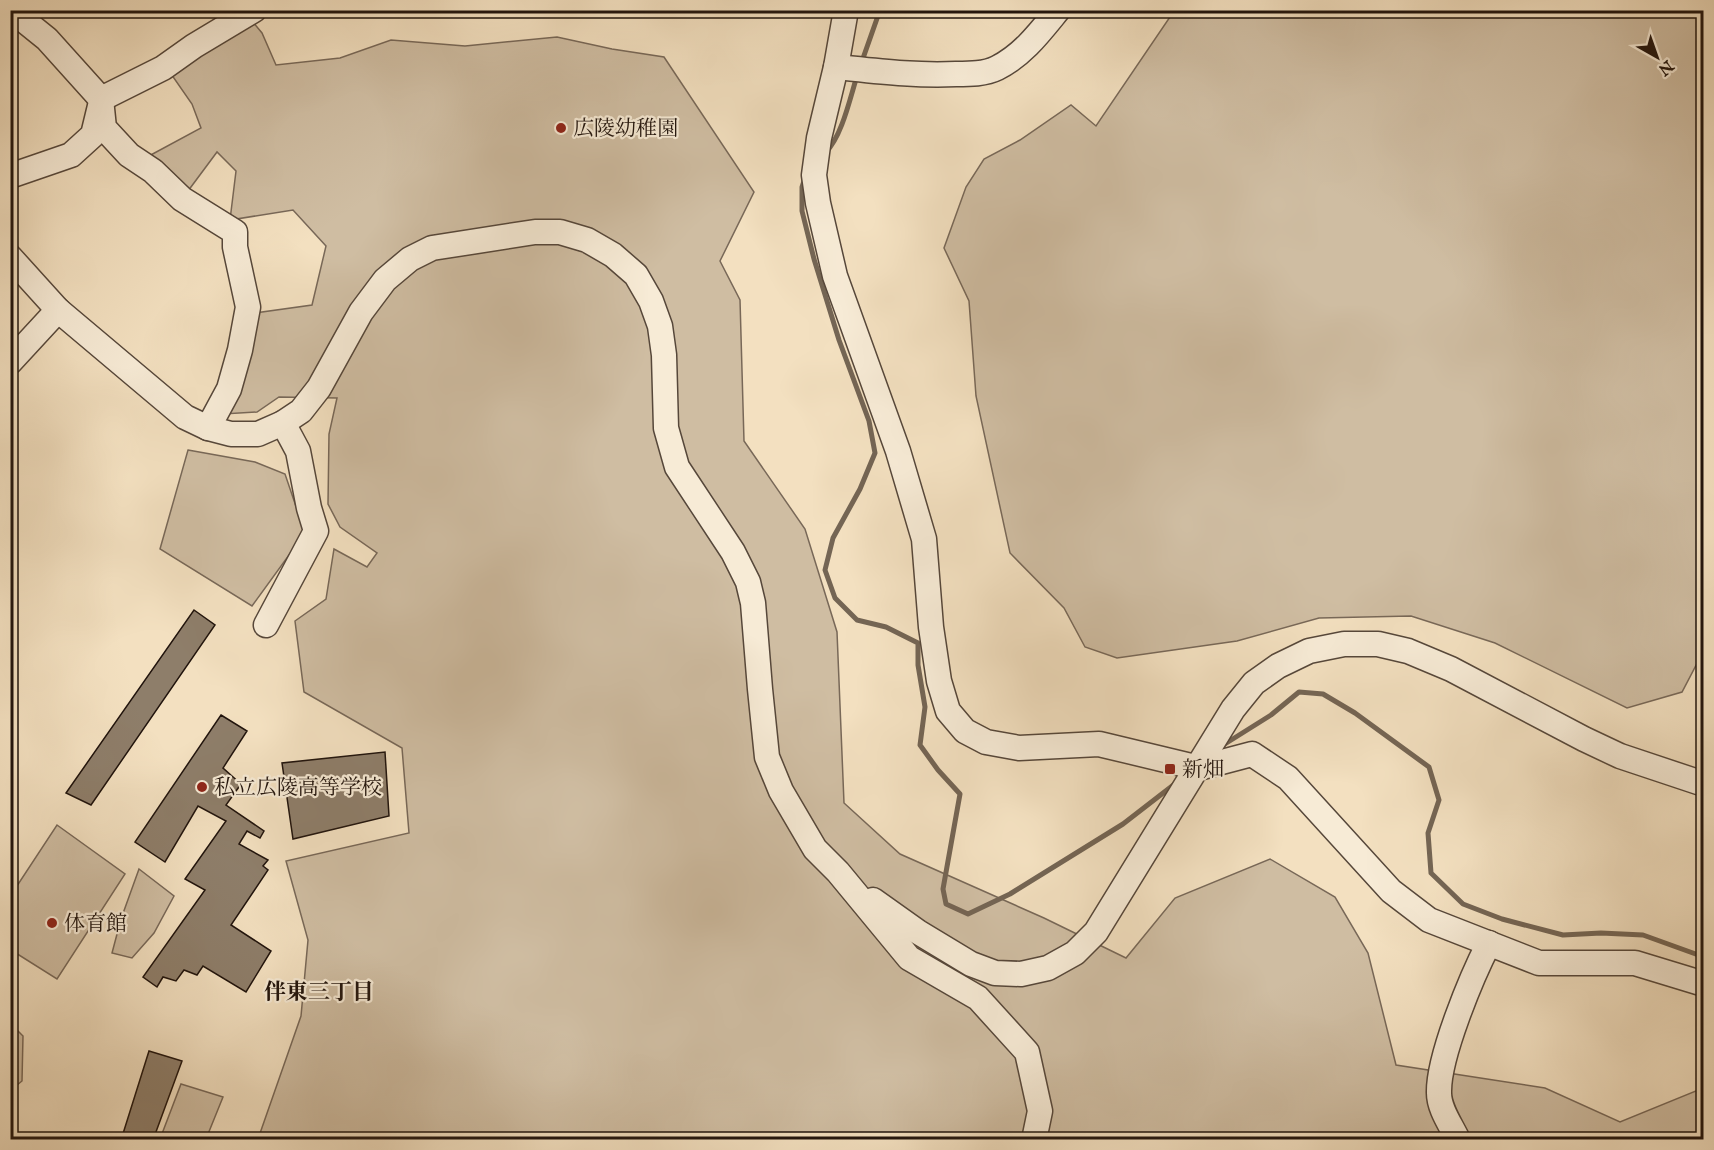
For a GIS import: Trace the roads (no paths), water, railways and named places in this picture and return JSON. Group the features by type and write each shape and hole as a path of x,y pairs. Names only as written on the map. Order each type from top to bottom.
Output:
{"street":[{"path":"11,10 47,39 101,99 104,128 129,155 153,171 182,199 235,232 235,247 248,307 240,350 229,389 208,428"},
{"path":"101,99 163,68 194,46 254,10"},
{"path":"846,10 836,67 819,138 814,175 818,203 835,276 898,451 924,539 937,670 948,711 965,731 986,742 1019,748 1100,744 1199,768 1251,754 1288,778 1391,891 1429,920 1539,963 1635,963 1704,984"},
{"path":"836,67 923,76 978,73 995,69 1010,61 1032,42 1058,10"},
{"path":"10,177 72,154 93,135 101,99"},
{"path":"10,257 58,310 185,417 208,428 231,434 258,434 283,423 301,411 319,388 361,312 385,280 410,260 432,248 535,232 560,232 587,240 614,255 636,275 651,301 660,326 664,355 666,428 677,466 733,552 748,582 753,603 767,757 781,792 815,849 838,872 909,958 978,998 1027,1052 1040,1111 1034,1140"},
{"path":"10,362 58,310"},
{"path":"266,625 316,531 298,451 283,423"},
{"path":"838,872 885,909 971,964 995,973 1021,974 1048,968 1075,953 1096,932 1199,768 1233,709 1254,683 1278,666 1309,651 1344,644 1378,644 1407,651 1451,669 1620,756 1704,784"},
{"path":"1458,1140 1441,1106 1439,1091 1446,1054 1478,964 1489,943"}],"waterway":[{"path":"861,64 880,10"},
{"path":"826,152 841,127 857,76"},
{"path":"805,178 802,187 802,211 814,259 839,340 869,421 875,453 860,489 833,538 825,570 835,598 857,620 886,627 918,643 918,665 925,707 920,745 938,770 960,794 943,889 946,904 968,914 1010,894 1123,824 1176,783"},
{"path":"1220,747 1271,715 1299,692 1323,694 1355,713 1429,767 1439,800 1428,833 1431,873 1463,904 1502,919 1563,935 1601,933 1643,935 1704,957"}],"place":[{"name":"広陵幼稚園","path":"561,128"},
{"name":"新畑","path":"1170,769"},
{"name":"私立広陵高等学校","path":"202,787"},
{"name":"体育館","path":"52,923"}],"district":[{"name":"伴東三丁目","path":"319,991"}]}
